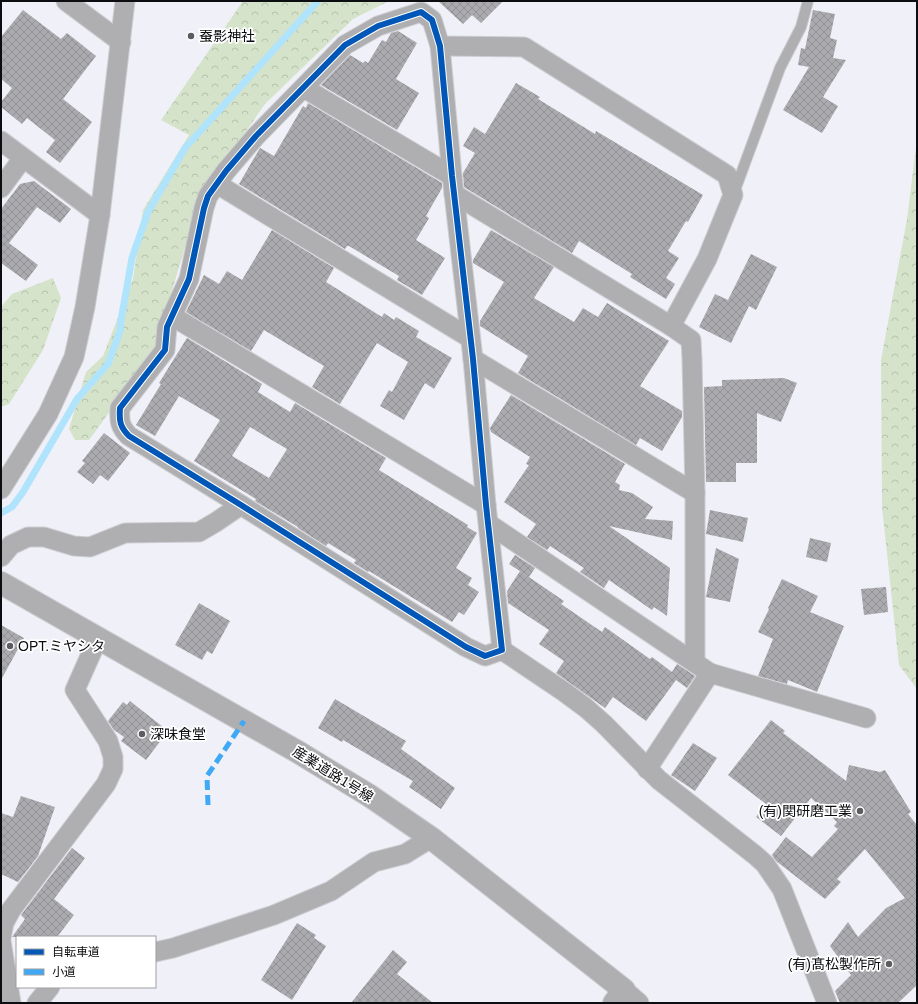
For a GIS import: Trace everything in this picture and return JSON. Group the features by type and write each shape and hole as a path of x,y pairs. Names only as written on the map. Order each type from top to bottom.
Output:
{"street":[{"path":"66,1 121,42"},
{"path":"1,489 48,414 74,357 85,307 100,215 125,1"},
{"path":"421,12 432,20 440,46 453,185 473,359 486,505 502,650 485,656 466,647 241,504 130,436 123,429 119,418 120,408 165,350 167,327 189,279 204,208 208,196 216,184 256,136 345,45 378,26 421,12"},
{"path":"440,46 524,47 727,175 733,195 707,259 671,326"},
{"path":"304,88 671,326 690,340 692,359 695,493 703,668 647,769"},
{"path":"1,141 100,215"},
{"path":"1,188 23,158"},
{"path":"216,184 470,338"},
{"path":"172,316 486,505"},
{"path":"473,359 695,493"},
{"path":"1,557 11,545 28,537 44,537 74,546 90,547 125,533 199,532 241,504"},
{"path":"489,524 703,668 866,718"},
{"name":"産業道路1号線","path":"1,583 298,752 370,796 431,838 626,999"},
{"path":"1,938 4,923 11,910 106,784 113,769 113,757 108,741 76,690 98,638"},
{"path":"502,650 586,708 604,724 647,769 765,864 782,889 827,1003"},
{"path":"156,952 173,948 274,915 332,891 374,862 406,854 431,838"},
{"path":"1,941 11,1003"},
{"path":"37,1003 49,988"}],"lane":[{"path":"733,195 780,68 801,27 808,1"}],"green space":[{"path":"243,1 389,1 353,19 265,104 200,197 154,351 89,440 75,440 69,429 86,372 103,356 133,279 143,210 189,135 161,120"},
{"path":"917,139 917,689 899,665 882,507 881,360 907,219"},
{"path":"53,278 61,298 43,350 9,404 1,407 1,307 12,294"}],"building":[{"path":"438,1 503,1 481,23 472,15 463,24"},
{"path":"23,10 61,39 67,33 96,56 63,99 92,122 60,163 46,152 55,140 27,118 22,124 1,107 1,102 12,88 1,79 1,37"},
{"path":"813,10 835,14 830,38 837,40 833,58 846,60 823,97 838,106 822,133 783,110 809,67 798,65 801,48 805,49"},
{"path":"398,31 417,43 396,79 419,93 397,130 321,85 350,55 363,63 365,61 368,63 382,40 386,42 391,33"},
{"path":"516,83 540,97 538,99 595,134 596,131 703,195 688,222 686,221 668,251 679,258 666,278 675,284 666,299 630,277 632,274 579,241 572,253 464,187 463,173 475,153 463,146 474,127 485,134"},
{"path":"308,103 442,183 442,188 426,216 429,218 416,240 445,258 422,295 397,280 399,276 349,246 345,249 239,184 260,148 274,156 303,106 306,108"},
{"path":"34,181 71,209 60,223 37,207 9,243 38,265 26,281 1,263 1,209 20,184"},
{"path":"272,230 334,268 326,282 382,317 384,313 394,320 396,317 419,331 416,337 452,358 434,389 425,383 404,420 380,406 389,390 392,392 408,362 377,343 340,404 312,387 324,366 264,330 251,351 186,312 204,275 219,284 227,271 242,280"},
{"path":"491,230 554,267 534,298 574,322 583,308 598,317 607,303 669,341 640,386 682,411 682,417 662,451 640,438 636,445 518,373 528,356 480,326 480,321 504,282 473,263 473,260"},
{"path":"751,254 777,267 756,310 749,306 731,343 699,327 715,294 728,300"},
{"path":"187,338 262,384 258,392 290,412 295,403 386,458 379,470 468,525 467,527 477,533 456,568 472,578 468,585 479,592 464,615 459,612 452,622 369,571 368,572 354,563 356,560 328,543 326,546 255,501 256,499 194,461 220,420 179,396 155,436 136,425 161,384 159,383","holes":["250,427 287,449 269,478 232,456"]},
{"path":"784,378 797,383 781,422 757,413 757,463 736,463 736,482 706,482 704,387 722,386 722,380"},
{"path":"511,395 625,464 615,482 620,485 619,490 632,493 653,507 645,519 673,521 672,540 609,526 670,568 667,616 654,607 652,610 609,580 604,588 580,572 584,568 550,546 547,550 527,537 536,524 504,502 529,465 526,464 530,457 491,432 490,428"},
{"path":"104,433 130,453 108,481 100,475 93,484 77,472 85,463 82,461"},
{"path":"710,510 748,518 743,542 706,534"},
{"path":"810,538 831,543 827,562 806,557"},
{"path":"716,548 739,559 730,602 706,597"},
{"path":"515,555 535,568 529,577 509,564"},
{"path":"520,571 564,601 561,604 602,632 605,627 650,659 652,657 672,672 677,664 695,676 687,688 676,680 646,721 613,697 605,708 556,673 564,661 539,644 549,630 508,603 507,591"},
{"path":"782,579 818,596 810,612 844,626 817,692 788,680 787,684 758,676 773,639 758,632"},
{"path":"886,587 888,612 864,615 861,589"},
{"path":"199,603 230,621 212,654 207,651 202,660 175,645"},
{"name":"OPT.ミヤシタ","path":"1,625 24,638 1,680"},
{"path":"335,699 406,741 401,749 455,788 441,809 409,787 413,781 343,740 342,742 318,728"},
{"name":"深味食堂","path":"130,701 168,731 146,760 121,741 124,737 114,730 108,721 123,702 127,705"},
{"path":"771,720 785,731 783,733 846,781 849,765 880,772 885,770 911,812 908,814 917,825 917,985 898,1003 840,1003 835,991 851,975 830,946 848,922 858,937 886,908 905,898 865,849 837,879 841,882 825,899 776,861 772,855 786,837 812,857 838,829 834,826 837,822 811,798 781,836 756,817 766,804 728,775"},
{"path":"693,743 717,758 695,791 671,775"},
{"path":"21,796 55,807 38,856 18,882 1,874 1,813 13,817"},
{"path":"72,848 85,858 54,899 74,915 58,936 12,937 25,919 21,915"},
{"path":"297,923 316,935 314,938 326,946 292,1000 261,980"},
{"path":"393,950 407,962 397,974 433,1003 351,1003"}],"waterway":[{"path":"1,513 12,507 23,492 77,399 108,364 120,331 132,258 148,212 185,148 318,1"}],"marked path":[{"path":"208,805 207,776 244,721"}],"cycle path":[{"path":"421,12 432,20 440,46 452,176 473,359 486,505 502,650 485,656 466,647 129,436 122,427 120,420 120,408 165,350 167,327 189,279 204,208 208,196 226,171 256,136 345,45 378,26 421,12"}],"place":[{"name":"蚕影神社","path":"191,36"},
{"name":"OPT.ミヤシタ","path":"10,646"},
{"name":"深味食堂","path":"142,734"},
{"name":"(有)関研磨工業","path":"860,811"},
{"name":"(有)髙松製作所","path":"889,964"}]}
